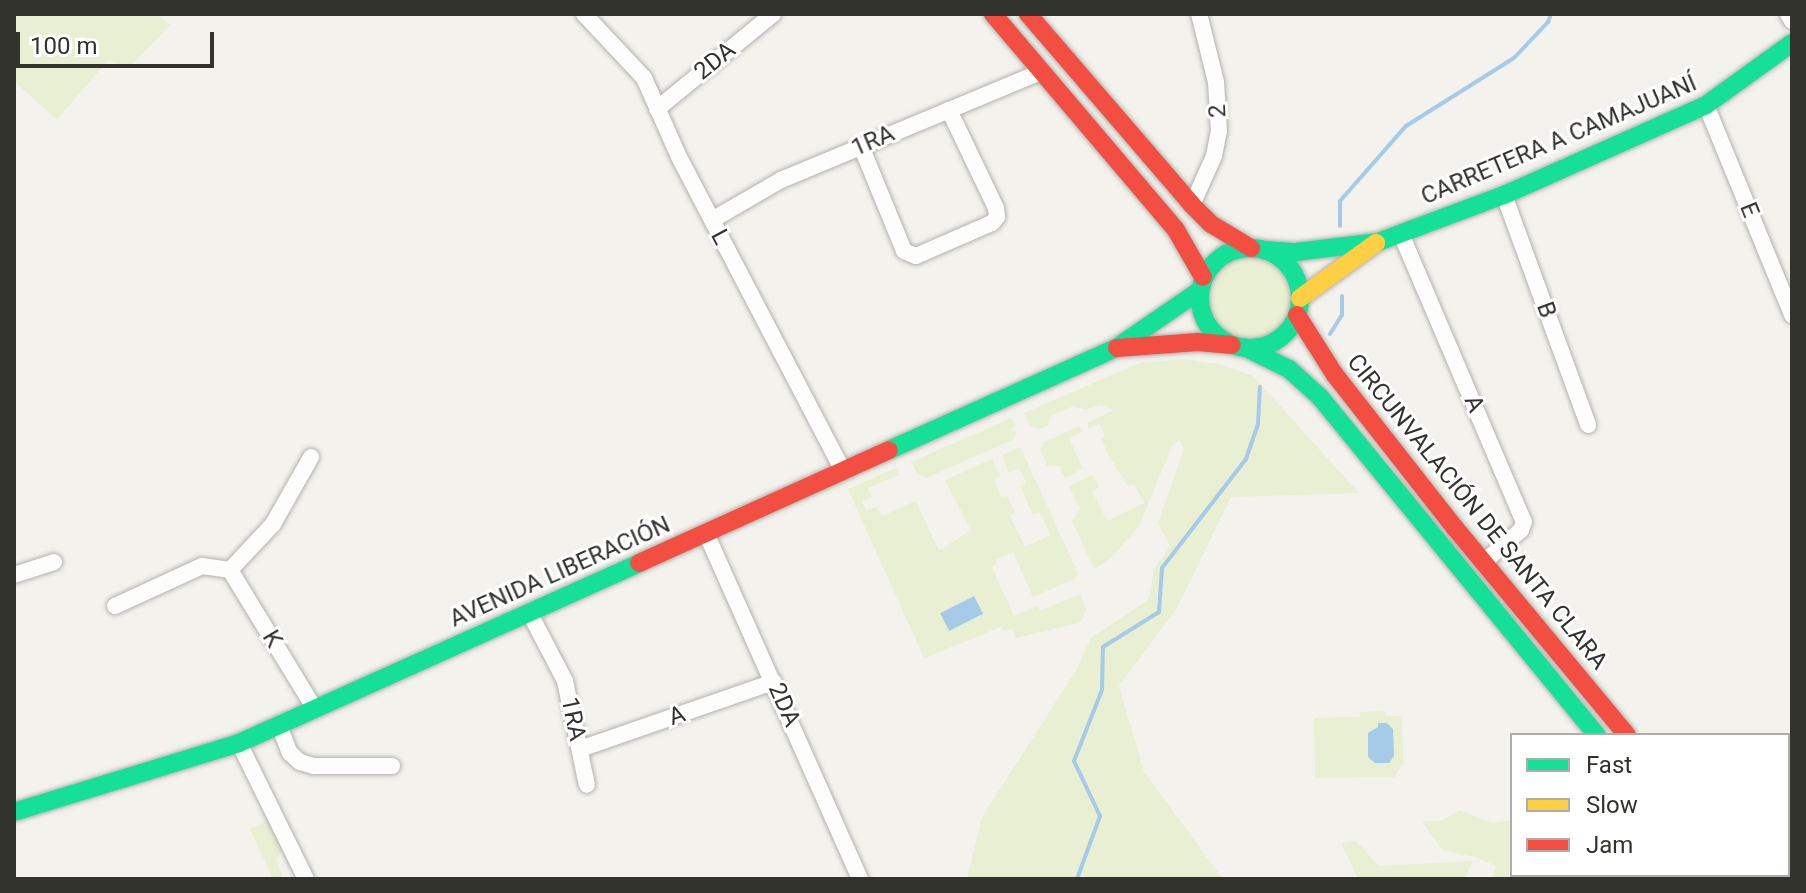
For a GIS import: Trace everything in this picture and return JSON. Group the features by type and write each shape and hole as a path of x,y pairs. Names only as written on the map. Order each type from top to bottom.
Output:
{"main road":[{"path":"993,14 1176,230 1201,284 1206,323 1217,336 1239,346 1277,340 1298,306 1290,268 1211,224 1028,14"},
{"name":"CARRETERA A CAMAJUANÍ","path":"1258,249 1296,252 1378,242 1504,195 1706,105 1792,43"},
{"name":"CARRETERA A CAMAJUANÍ","path":"1298,306 1378,242"},
{"path":"1201,284 1223,255 1258,249"},
{"name":"AVENIDA LIBERACIÓN","path":"14,812 239,743 1116,348 1201,284"},
{"name":"CIRCUNVALACIÓN DE SANTA CLARA","path":"1298,306 1335,375 1625,733"},
{"name":"AVENIDA LIBERACIÓN","path":"1116,348 1198,342 1239,346"},
{"name":"CIRCUNVALACIÓN DE SANTA CLARA","path":"1239,346 1281,364 1320,397 1595,733"}],"street":[{"name":"L","path":"584,14 644,78 712,220 843,471"},
{"name":"2DA","path":"657,109 773,14"},
{"name":"2","path":"1192,205 1214,156 1219,131 1216,82 1199,14"},
{"path":"1788,14 1792,21"},
{"name":"1RA","path":"712,220 781,180 1040,72"},
{"name":"E","path":"1706,105 1792,315"},
{"path":"861,146 904,251 916,256 992,223 997,217 996,208 949,110"},
{"name":"B","path":"1504,195 1588,425"},
{"name":"A","path":"1401,234 1524,522 1521,530 1484,562"},
{"path":"115,606 202,566 212,564 230,570 273,524 311,457"},
{"name":"2DA","path":"706,533 860,879"},
{"path":"14,575 54,562"},
{"name":"K","path":"230,570 315,709"},
{"name":"1RA","path":"529,612 565,681 587,785"},
{"name":"A","path":"580,749 774,682"},
{"path":"279,725 290,753 300,762 314,766 392,766"},
{"path":"239,743 306,879"}],"green space":[{"path":"14,14 157,14 170,25 128,69 108,60 57,120 14,81"},
{"path":"1249,257 1265,260 1278,269 1287,282 1290,298 1287,314 1278,327 1265,336 1249,339 1233,336 1220,327 1211,314 1208,298 1211,282 1220,269 1233,260"},
{"path":"1183,359 1223,365 1253,376 1359,493 1231,497 1177,608 1119,686 1144,772 1223,879 967,879 982,817 1075,672 1091,638 1149,599 1154,569 1170,547 1158,523 1184,449 1180,440 1172,446 1139,526 1112,557 1094,569 1072,521 1080,509 1069,486 1093,475 1099,487 1092,491 1107,521 1144,503 1134,484 1128,486 1110,458 1101,438 1105,436 1100,424 1089,428 1087,423 1114,410 1099,405 1085,410 1074,406 1051,415 1048,426 1038,429 1030,425 1024,413 1140,363"},
{"path":"1012,418 1015,426 1011,430 1016,432 1014,439 926,478 917,474 911,462"},
{"path":"1079,426 1082,432 1069,438 1083,469 1065,478 1059,466 1047,466 1041,450 1044,442"},
{"path":"1020,447 1078,573 1075,579 1033,597 1013,552 996,560 997,564 992,567 1014,616 1038,606 1040,611 1080,594 1086,609 1083,618 1079,623 1016,638 1012,628 1003,631 1001,627 924,658 848,489 896,468 899,475 868,488 872,497 862,501 866,511 877,507 882,516 916,501 939,551 971,530 945,480 992,459 1000,476 994,480 1002,498 1007,496 1015,513 1010,516 1025,547 1050,535 1040,512 1033,515 1020,486 1026,483 1019,468 1009,472 1002,455"},
{"path":"1385,711 1386,716 1402,716 1403,765 1394,777 1315,778 1314,718 1360,717 1360,712"},
{"path":"1460,810 1492,823 1510,820 1510,877 1592,879 1491,879 1496,866 1475,857 1442,850 1422,821 1441,821"},
{"path":"268,820 282,849 277,859 283,879 273,879 250,829"},
{"path":"1356,841 1379,866 1473,861 1466,877 1470,879 1358,879 1341,843"}],"water":[{"path":"974,596 983,614 949,631 940,613"},
{"path":"1378,723 1387,723 1393,729 1394,756 1389,763 1375,763 1368,757 1368,733 1378,727"}],"waterway":[{"path":"1340,226 1340,201 1406,126 1514,58 1548,22 1551,14"},
{"path":"1330,334 1342,315 1342,296"},
{"path":"1077,879 1100,816 1074,761 1102,690 1103,647 1159,612 1162,568 1246,459 1258,424 1260,387"}],"traffic: fast":[{"path":"1264,250 1296,252 1378,242 1504,195 1706,105 1792,43"},
{"path":"1250,248 1278,256 1292,270 1300,298 1292,326 1278,340 1250,348 1222,340 1208,326 1200,298 1208,270 1222,256 1250,248"},
{"path":"889,450 1116,348 1199,291"},
{"path":"1246,348 1289,369 1320,397 1595,733"},
{"path":"14,812 239,743 639,563"}],"traffic: slow":[{"path":"1300,298 1376,243"}],"traffic: jam":[{"path":"993,14 1176,230 1203,277"},
{"path":"1028,14 1192,205 1211,224 1251,248"},
{"path":"1297,315 1335,375 1455,528 1625,733"},
{"path":"1117,348 1198,342 1232,345"},
{"path":"639,563 889,450"}]}
